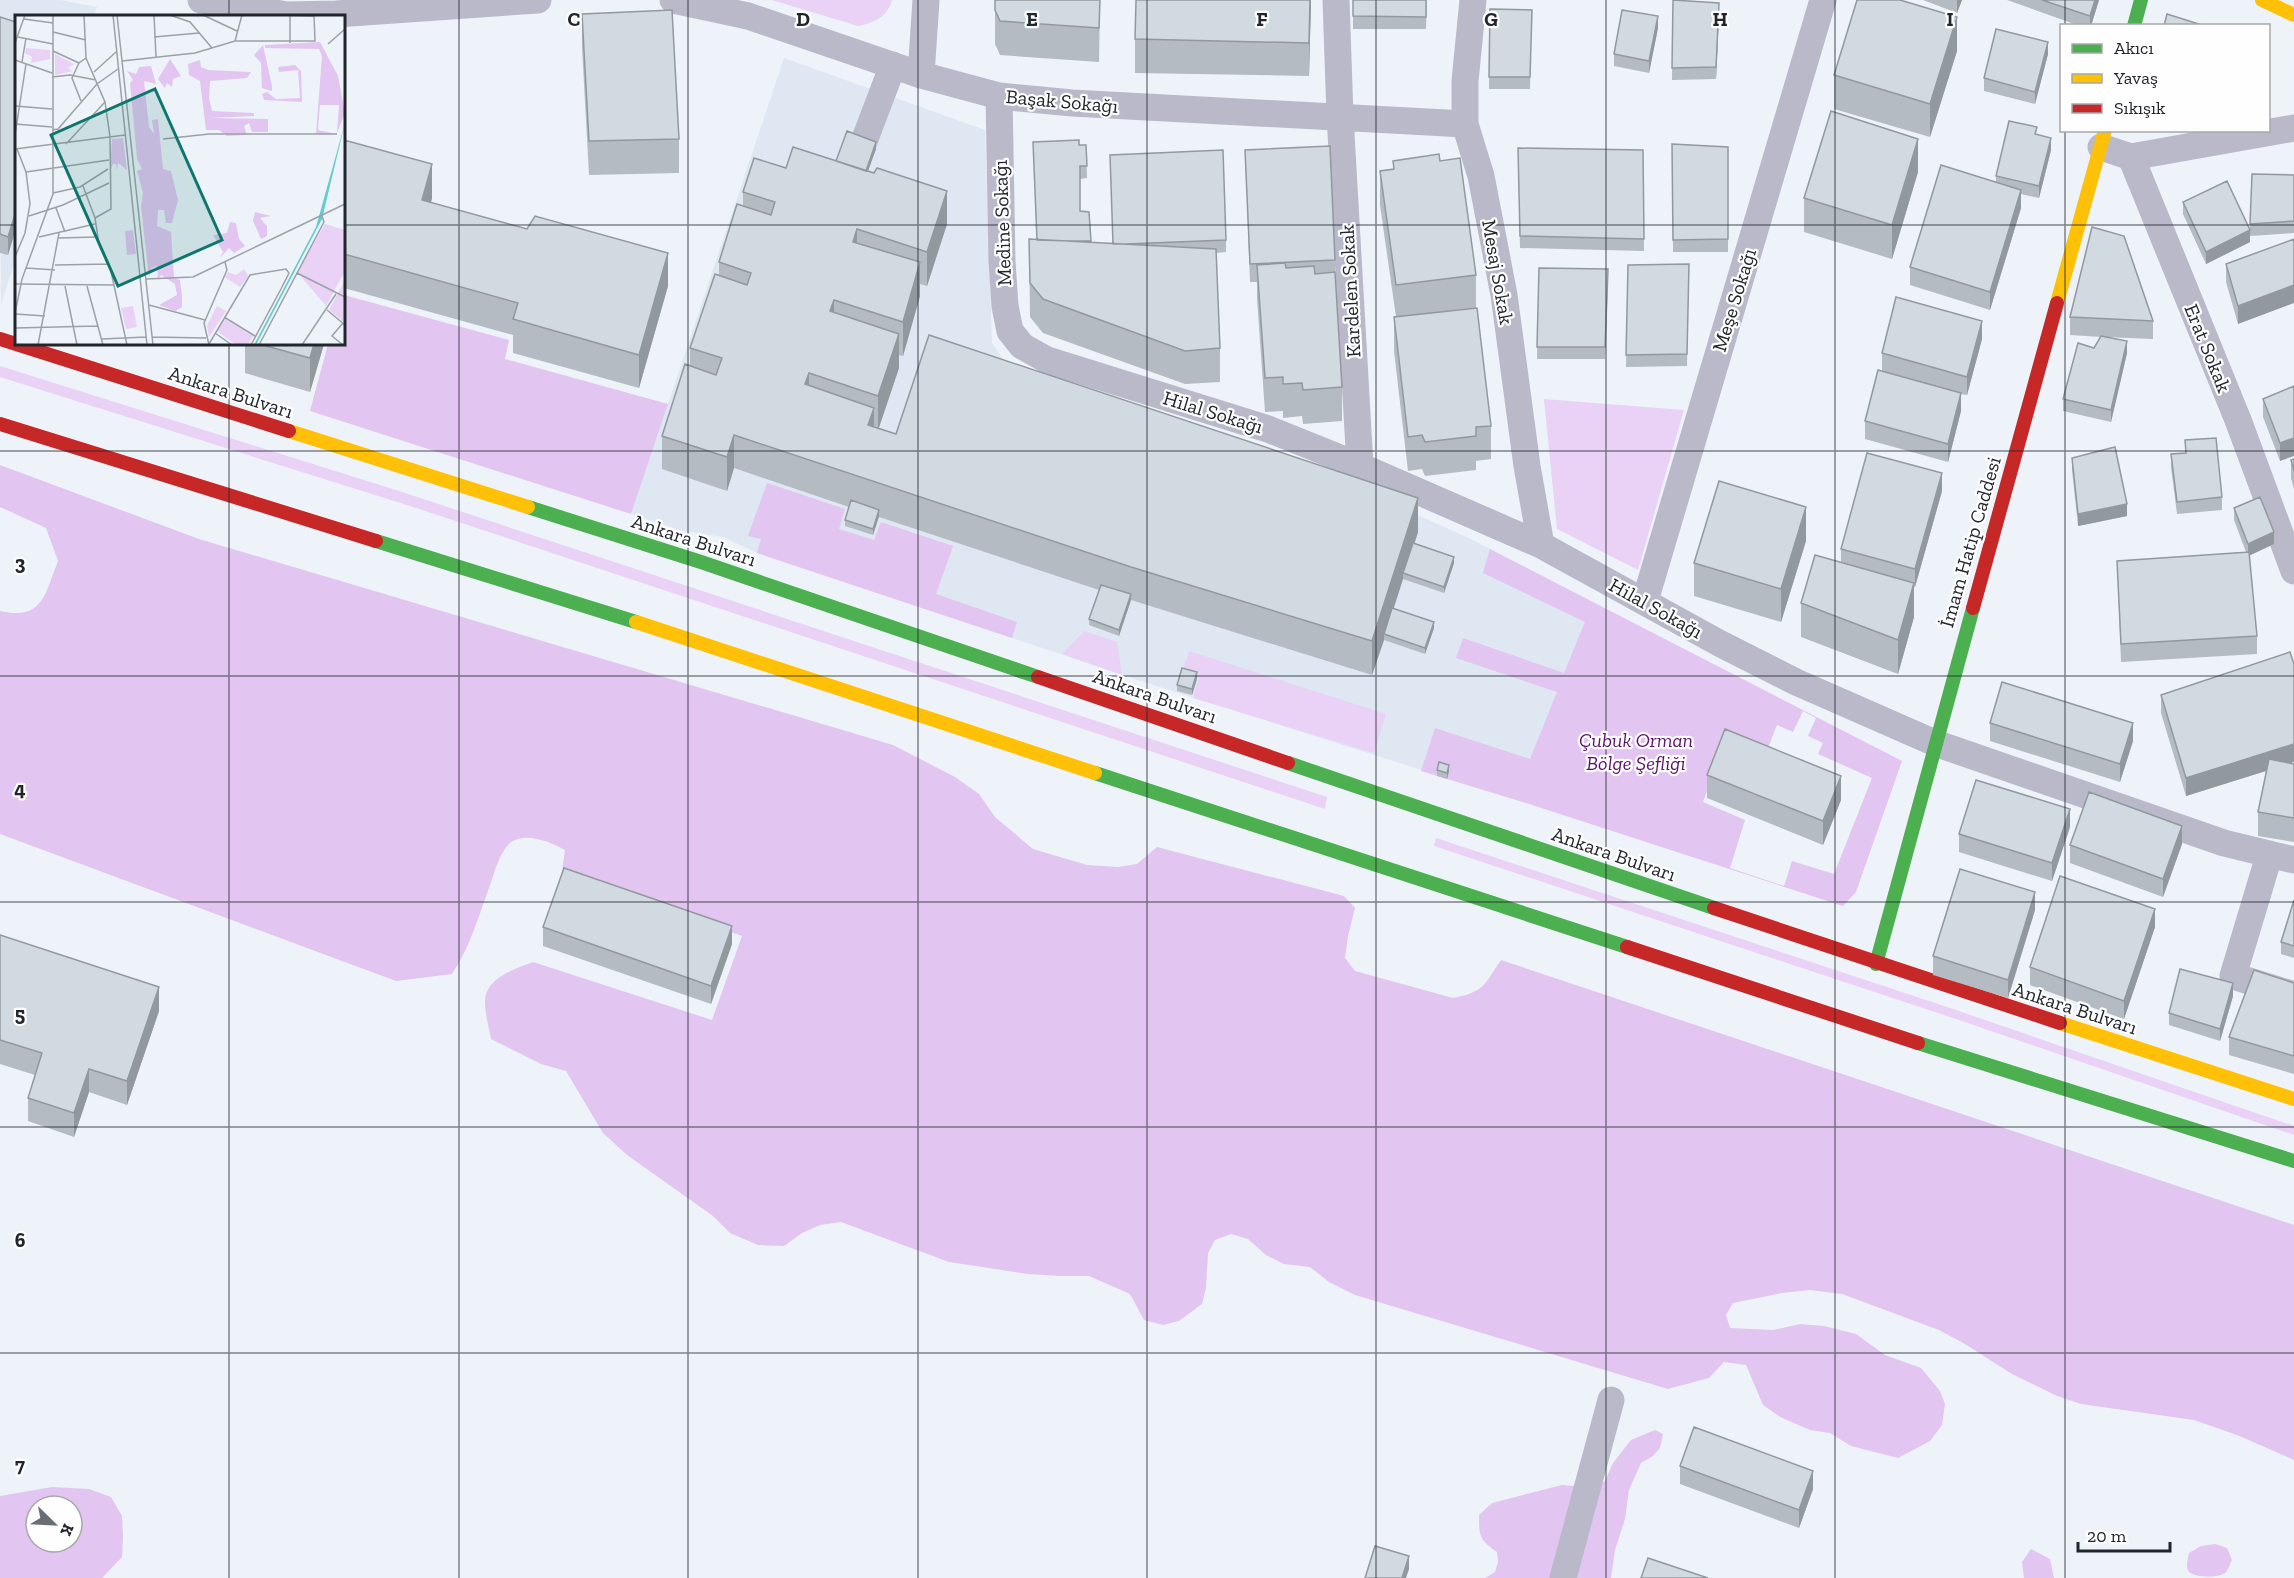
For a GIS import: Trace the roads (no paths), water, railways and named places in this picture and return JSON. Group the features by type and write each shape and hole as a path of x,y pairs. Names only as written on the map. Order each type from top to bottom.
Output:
{"main road":[{"path":"2135,24 2141,0"},
{"path":"2262,0 2294,15"},
{"name":"İmam Hatip Caddesi","path":"1876,964 2103,139"},
{"name":"Ankara Bulvarı","path":"0,339 15,344"},
{"name":"Ankara Bulvarı","path":"19,345 701,562 1876,964 2294,1099"},
{"path":"0,424 629,620 1891,1034 2294,1161"}],"street":[{"path":"201,0 287,15 339,7 538,0"},
{"name":"Başak Sokağı","path":"673,0 752,8 921,75 999,96 1072,103 1465,124"},
{"path":"921,75 926,0"},
{"name":"Kardelen Sokak","path":"1336,0 1340,116 1360,466"},
{"name":"Mesaj Sokak","path":"1473,0 1465,81 1465,124 1481,176 1504,296 1527,466 1541,544"},
{"name":"Meşe Sokağı","path":"1645,601 1823,0"},
{"path":"863,144 893,65"},
{"name":"Medine Sokağı","path":"999,96 1005,306 1010,331 1022,346"},
{"path":"2103,139 2131,157 2294,128"},
{"name":"Erat Sokak","path":"2131,157 2238,420 2294,571"},
{"name":"Hilal Sokağı","path":"1022,346 1047,360 1268,429 1541,544 1719,643 1796,682 1935,743 2224,843 2281,858"},
{"path":"2281,858 2233,976 2294,995"},
{"path":"1563,1578 1611,1400"}],"park label":[{"name":"Çubuk Orman Bölge Şefliği","path":"1636,752"}]}
